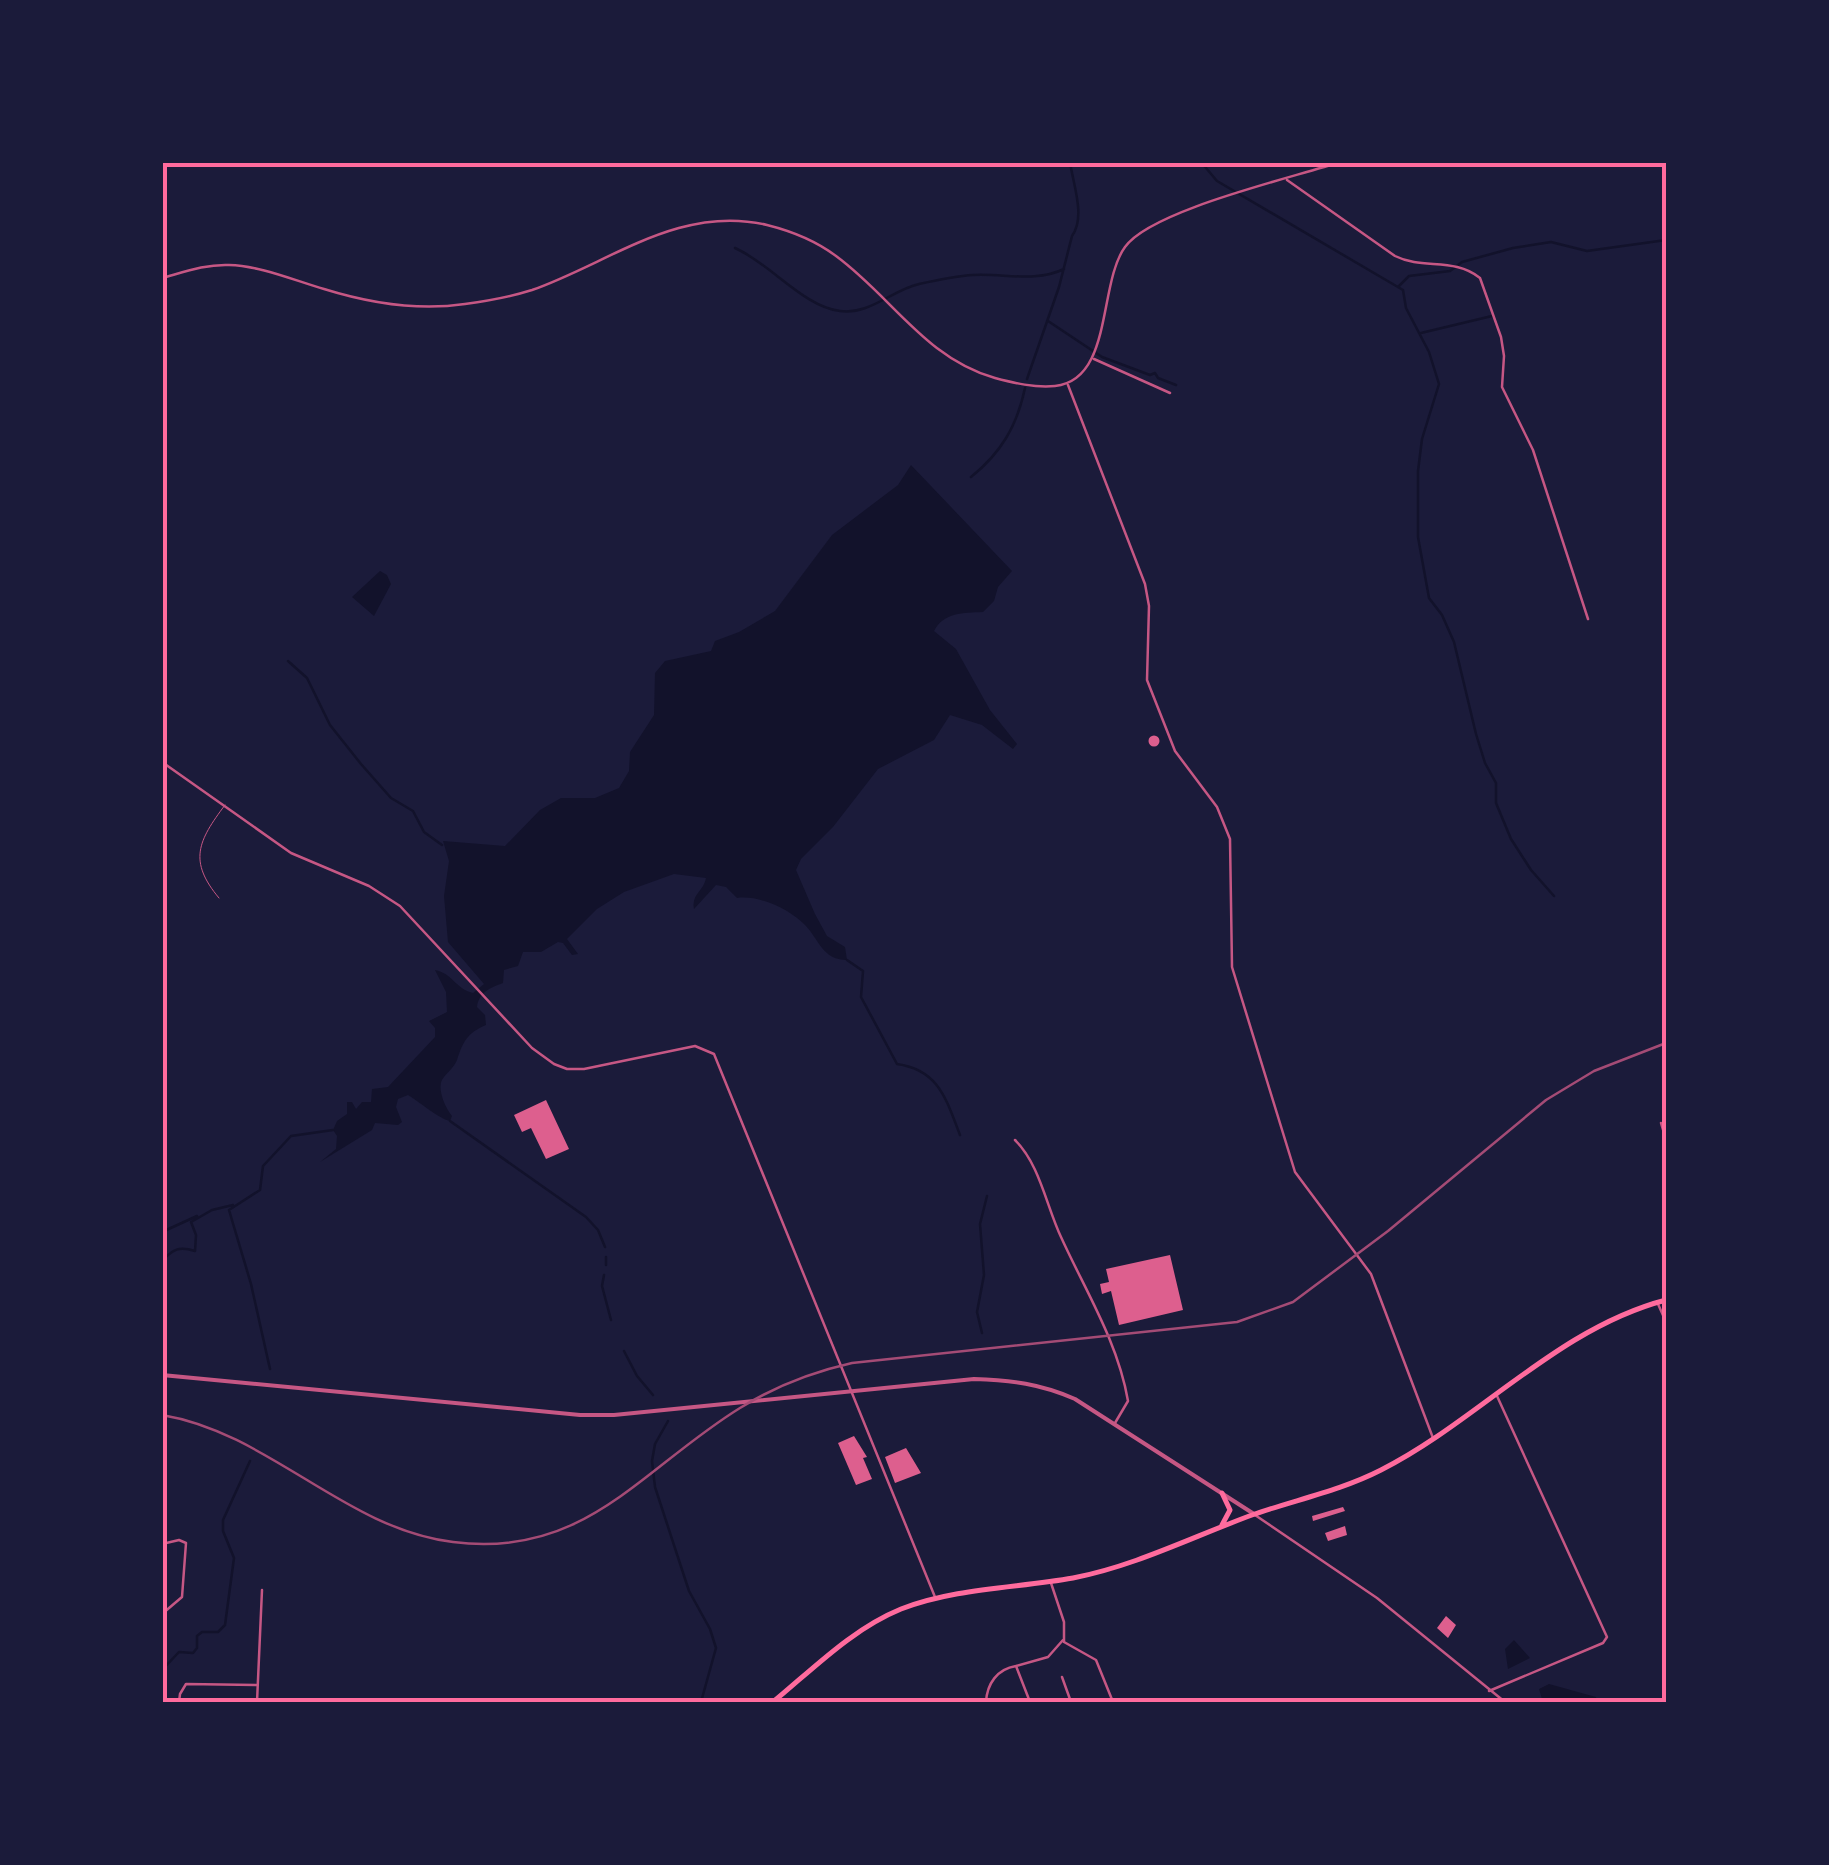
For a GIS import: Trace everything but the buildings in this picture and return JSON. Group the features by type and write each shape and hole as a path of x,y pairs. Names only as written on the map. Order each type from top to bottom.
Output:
{"main road":[{"path":"773,1702 847,1640 898,1610 936,1598 1050,1581 1132,1562 1254,1514 1359,1480 1433,1438 1608,1323 1666,1300"},
{"path":"1218,1528 1227,1521 1230,1510 1222,1494"}],"street":[{"path":"162,278 199,268 234,265 360,299 396,305 463,305 530,290 680,226 720,221 757,223 799,236 836,256 906,323 949,359 974,372 1033,386 1068,384 1092,358 1111,275 1134,236 1168,216 1340,162"},
{"path":"1286,180 1406,262 1456,264 1480,278 1501,337 1502,387 1533,450 1588,619"},
{"path":"1092,358 1170,393"},
{"path":"1068,384 1145,584 1149,606 1147,680 1175,751 1226,824 1230,839 1232,966 1296,1172 1307,1192 1366,1264 1433,1438"},
{"path":"162,762 291,853 368,886 400,906 532,1048 567,1069 584,1069 695,1046 714,1054 936,1598"},
{"path":"1661,1123 1666,1140"},
{"path":"1014,1140 1027,1153 1061,1238 1108,1336 1128,1401 1115,1424"},
{"path":"1658,1303 1666,1322"},
{"path":"162,1375 580,1416 974,1379 1045,1386 1115,1424 1377,1598 1505,1702"},
{"path":"1490,1691 1603,1643 1607,1637 1497,1395"},
{"path":"162,1544 179,1540 186,1543 182,1598 162,1614"},
{"path":"1050,1581 1064,1622 1066,1644 1096,1660 1113,1702"},
{"path":"256,1702 262,1590"},
{"path":"986,1702 1000,1671 1048,1657 1064,1639"},
{"path":"1016,1666 1030,1702"},
{"path":"1062,1677 1072,1702"},
{"path":"179,1702 186,1684 257,1685"}],"lane":[{"path":"219,898 202,876 199,862 203,840 226,805"}],"shaded area":[{"path":"911,465 1012,571 983,612 949,617 934,631 956,649 990,710 1017,744 1013,749 982,725 950,715 934,740 878,769 833,827 801,859 796,870 815,914 827,936 845,947 847,960 826,953 805,925 791,914 764,901 737,898 726,887 716,885 694,909 694,900 706,878 674,874 624,892 597,909 567,939 578,954 572,955 558,942 541,952 523,952 518,966 504,970 503,983 483,994 477,1007 485,1015 486,1025 467,1039 441,1084 452,1116 450,1121 408,1095 398,1099 396,1107 402,1122 375,1123 372,1130 320,1162 336,1149 337,1136 333,1130 347,1114 347,1102 352,1102 356,1109 362,1102 371,1102 372,1089 388,1087 435,1037 435,1028 429,1021 447,1012 446,992 435,970 473,993 484,984 448,942 444,896 449,861 443,841 505,846 540,810 561,798 595,798 619,788 629,771 630,752 654,715 655,673 665,661 711,651 715,641 775,611 832,535 898,485"},
{"path":"380,571 391,584 374,616 352,597"},
{"path":"1514,1640 1530,1658 1508,1669 1505,1649"},
{"path":"1549,1684 1596,1697 1597,1701 1543,1702 1539,1689"}],"waterway":[{"path":"1027,379 1078,220 1070,162"},
{"path":"1201,162 1217,181 1403,290 1406,308 1429,352 1439,384 1422,439 1418,471 1418,537 1429,598 1454,642 1476,734 1496,783 1496,803 1511,839 1554,896"},
{"path":"1399,286 1409,276 1450,271 1462,262 1513,248 1551,242 1587,251 1666,240"},
{"path":"735,248 813,302 840,311 871,306 909,287 946,278 1031,277 1064,269"},
{"path":"1421,333 1492,316"},
{"path":"1048,321 1102,357 1150,375 1155,373 1176,385"},
{"path":"971,477 1006,438 1025,388"},
{"path":"288,661 307,678 330,725 361,764 391,798 413,811 424,832 442,845"},
{"path":"847,960 863,971 861,997 897,1064 911,1067 932,1080 945,1098 960,1135"},
{"path":"450,1121 586,1217 598,1230 605,1247"},
{"path":"270,1369 229,1210 260,1190 263,1166 291,1136 333,1130"},
{"path":"982,1333 977,1312 984,1275 980,1224 987,1196"},
{"path":"162,1261 177,1250 195,1251 196,1235 191,1222 212,1210 233,1205"},
{"path":"162,1232 197,1216"},
{"path":"606,1257 606,1265"},
{"path":"604,1275 602,1286 611,1320"},
{"path":"624,1351 653,1395"},
{"path":"668,1421 655,1444 655,1487 689,1591 716,1648 701,1702"},
{"path":"162,1670 179,1652 193,1653 197,1636 202,1632 218,1632 225,1625 234,1558 223,1531 223,1520 250,1461"}],"railway":[{"path":"162,1415 201,1425 238,1441 342,1501 414,1534 453,1542 499,1544 540,1537 609,1504 753,1400 822,1371 852,1363 1237,1322 1293,1302 1388,1231 1546,1100 1594,1071 1666,1043"}]}
